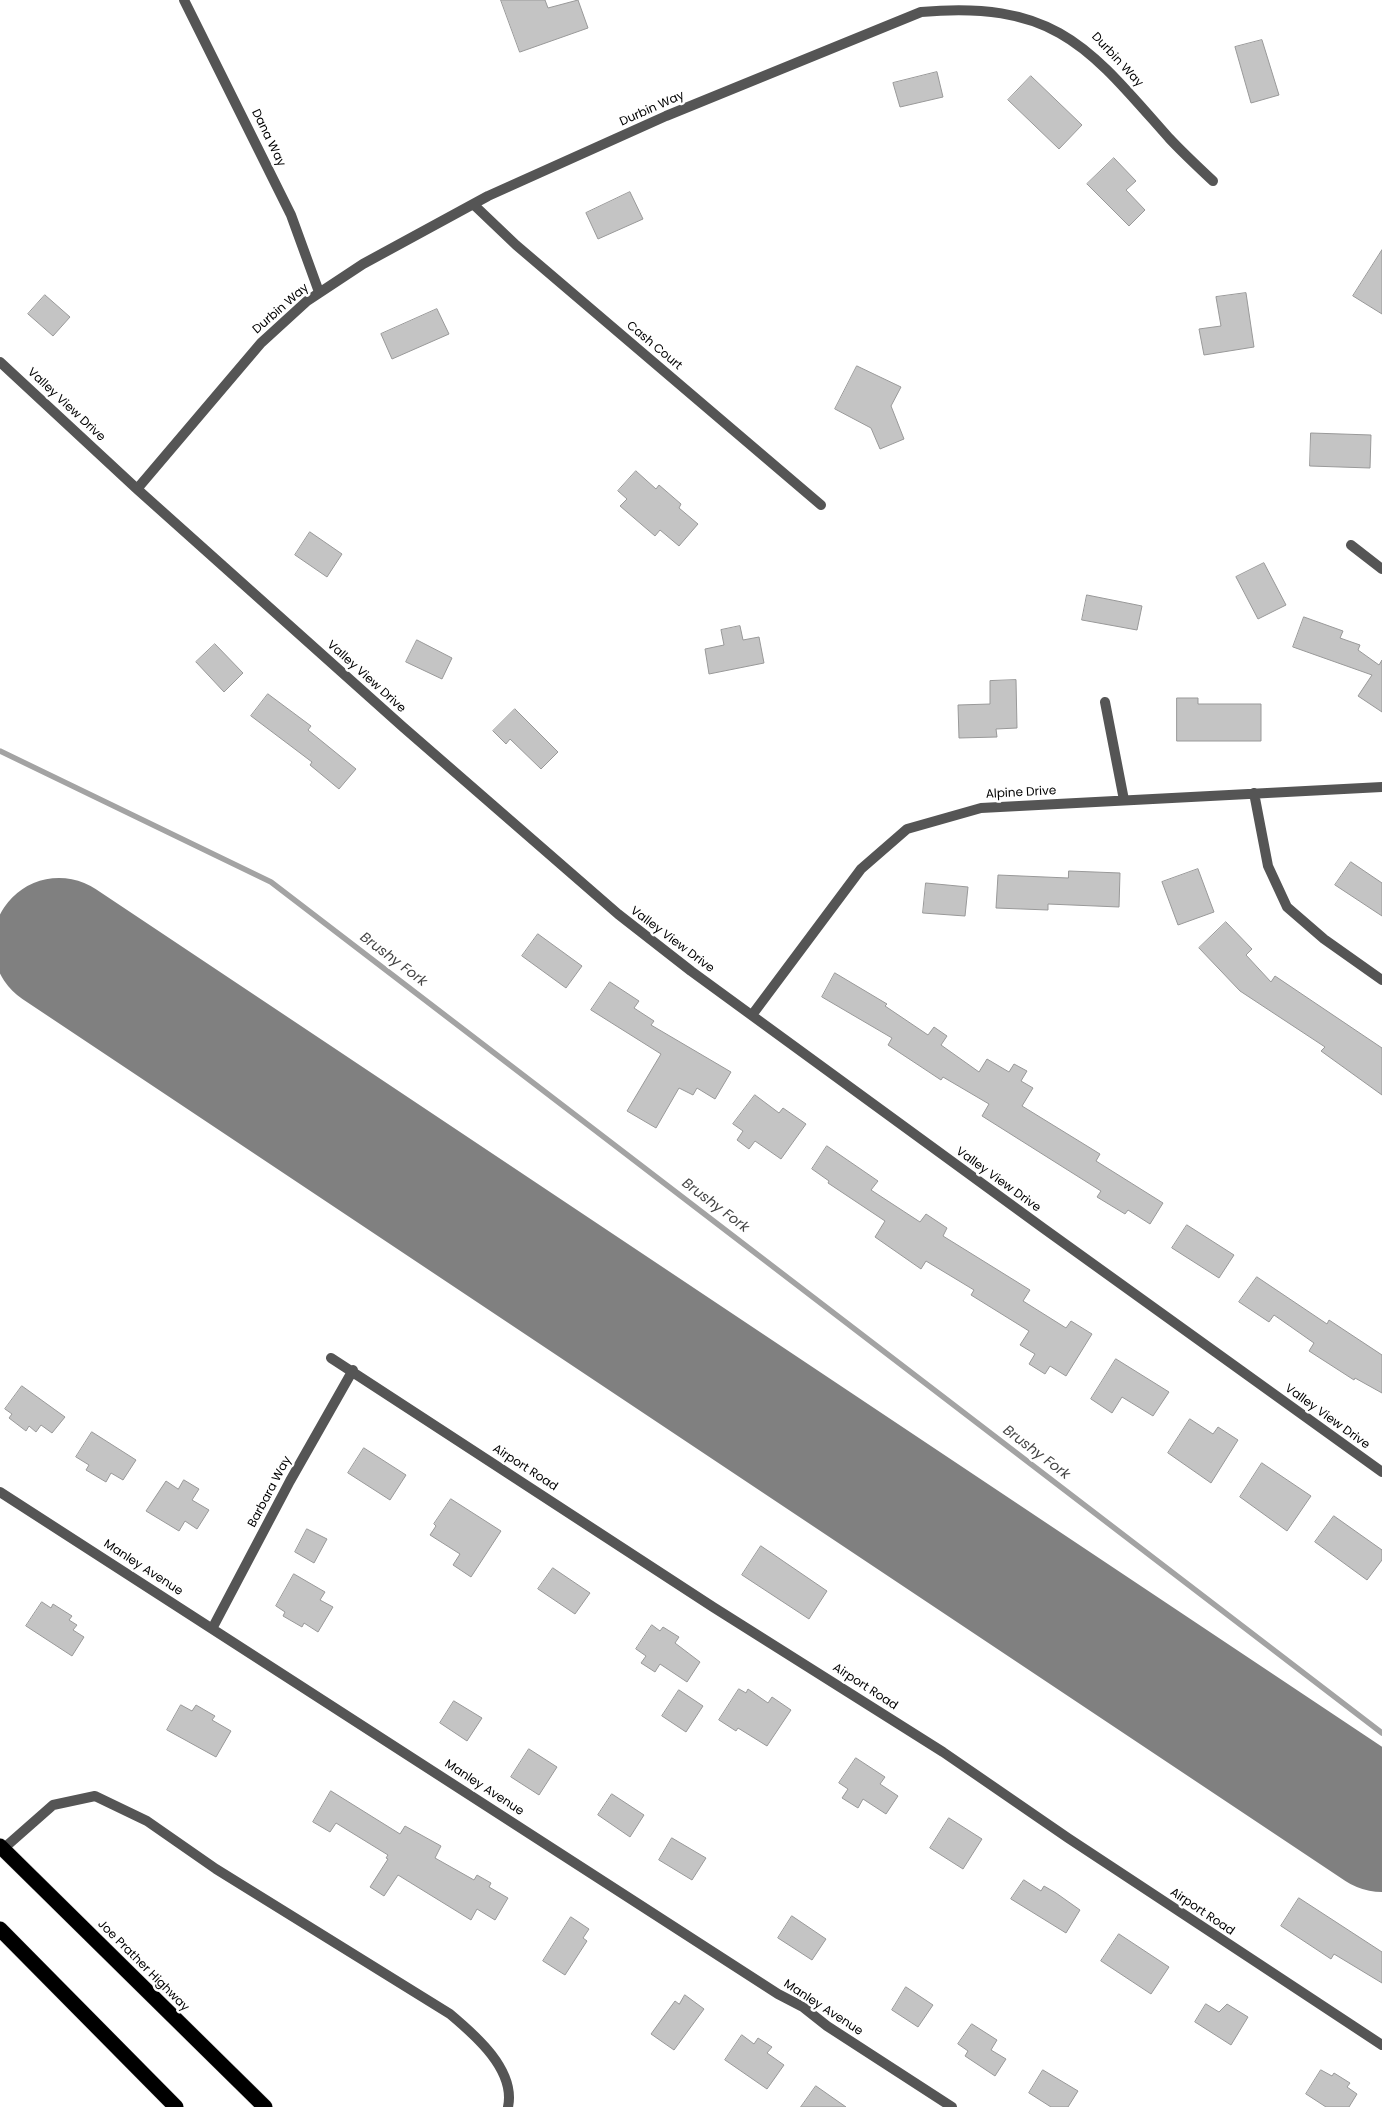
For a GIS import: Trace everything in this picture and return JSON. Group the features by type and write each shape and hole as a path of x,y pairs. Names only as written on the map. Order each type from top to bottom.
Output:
{"highway":[{"name":"Joe Prather Highway","path":"1,1849 265,2107"},
{"path":"0,1929 176,2107"}],"street":[{"name":"Dana Way","path":"184,0 291,215 319,292"},
{"name":"Durbin Way","path":"137,489 260,342 282,321 319,292 378,256 473,204 666,116 921,12 953,4 984,2 1013,6 1041,14 1066,28 1108,66 1170,139 1213,181"},
{"name":"Cash Court","path":"473,204 516,245 822,505"},
{"name":"Valley View Drive","path":"0,362 137,489 550,857 618,914 752,1015 1382,1472"},
{"path":"1351,545 1382,569"},
{"path":"1105,702 1124,800"},
{"name":"Alpine Drive","path":"752,1015 861,869 907,829 981,808 1382,786"},
{"path":"1254,793 1268,866 1287,907 1324,939 1382,980"},
{"name":"Airport Road","path":"332,1358 713,1607 943,1752 1184,1915 1382,2044"},
{"name":"Barbara Way","path":"213,1628 290,1481 353,1370"},
{"name":"Manley Avenue","path":"0,1492 778,1994 803,2008 827,2026 952,2107"},
{"path":"1,1849 53,1805 95,1796 147,1821 216,1870 450,2014 478,2037 505,2076 508,2107"}],"building":[{"path":"501,0 545,0 548,8 578,0 588,28 520,52"},
{"path":"1262,40 1279,95 1251,103 1235,47"},
{"path":"937,72 943,97 900,107 893,83"},
{"path":"1031,76 1082,125 1059,149 1008,100"},
{"path":"1114,158 1136,181 1126,190 1145,210 1129,226 1087,184"},
{"path":"630,192 643,219 598,239 586,213"},
{"path":"1382,250 1382,314 1353,296"},
{"path":"1246,293 1254,347 1204,355 1199,329 1221,326 1216,297"},
{"path":"45,295 70,317 53,336 28,314"},
{"path":"437,309 449,334 392,359 381,334"},
{"path":"857,366 901,387 891,406 904,439 880,449 871,428 835,409"},
{"path":"1311,433 1371,435 1370,468 1310,466"},
{"path":"636,471 656,489 659,485 681,504 679,508 698,524 679,546 660,530 655,536 620,506 627,499 618,491"},
{"path":"310,532 342,554 327,577 295,555"},
{"path":"1264,563 1286,605 1258,619 1236,577"},
{"path":"1087,595 1142,606 1137,630 1082,620"},
{"path":"1304,617 1343,631 1340,638 1360,645 1358,650 1379,665 1382,660 1382,712 1358,696 1372,675 1293,647"},
{"path":"740,626 743,640 759,637 764,663 709,674 705,649 724,645 721,630"},
{"path":"417,640 452,658 442,679 406,662"},
{"path":"215,644 243,673 224,692 196,662"},
{"path":"1016,680 1017,728 996,729 997,737 959,738 958,705 990,704 990,681"},
{"path":"268,694 311,726 308,730 356,769 339,789 310,765 312,762 251,716"},
{"path":"1177,698 1198,698 1198,704 1261,704 1261,741 1177,741"},
{"path":"515,709 558,752 541,769 510,739 506,744 493,731"},
{"path":"1351,862 1382,883 1382,916 1335,885"},
{"path":"1198,869 1214,912 1178,925 1162,882"},
{"path":"1069,871 1120,873 1119,907 1048,904 1048,910 996,908 998,875 1068,878"},
{"path":"926,883 968,887 965,916 923,913"},
{"path":"1226,922 1252,949 1246,955 1271,982 1275,976 1382,1048 1382,1095 1321,1051 1325,1047 1240,991 1199,948"},
{"path":"538,934 582,966 566,988 522,956"},
{"path":"835,973 887,1004 885,1006 928,1035 934,1027 947,1036 941,1045 979,1072 987,1059 1009,1072 1014,1064 1027,1071 1021,1081 1033,1088 1022,1106 1100,1154 1096,1161 1163,1203 1150,1224 1128,1210 1125,1214 1097,1197 1101,1191 982,1116 989,1104 943,1077 941,1080 888,1045 892,1038 822,997"},
{"path":"610,982 639,1001 634,1008 654,1021 651,1025 731,1072 715,1099 697,1088 693,1095 679,1088 656,1128 627,1111 661,1054 591,1010"},
{"path":"755,1095 779,1113 783,1108 806,1124 781,1159 755,1141 749,1149 737,1140 743,1131 733,1124"},
{"path":"827,1146 878,1181 871,1190 920,1222 926,1214 947,1228 943,1236 1030,1290 1023,1301 1066,1328 1071,1321 1092,1334 1066,1376 1050,1366 1045,1374 1029,1364 1035,1354 1020,1345 1029,1331 971,1295 974,1290 926,1261 921,1269 875,1237 885,1221 828,1183 829,1181 812,1169"},
{"path":"1187,1225 1234,1255 1219,1278 1172,1248"},
{"path":"1257,1277 1327,1324 1329,1320 1382,1355 1382,1393 1355,1378 1354,1380 1309,1351 1314,1343 1274,1315 1269,1322 1239,1302"},
{"path":"1116,1359 1169,1392 1153,1416 1122,1397 1112,1413 1091,1399"},
{"path":"22,1386 65,1417 52,1433 41,1425 36,1432 29,1426 26,1431 9,1418 12,1414 5,1409"},
{"path":"1190,1419 1213,1434 1218,1427 1238,1440 1211,1483 1168,1453"},
{"path":"92,1432 136,1460 123,1480 111,1473 106,1482 86,1470 89,1465 76,1457"},
{"path":"364,1448 406,1475 390,1500 348,1473"},
{"path":"1262,1463 1311,1496 1287,1531 1240,1497"},
{"path":"184,1480 199,1489 192,1500 209,1510 197,1529 185,1521 179,1531 146,1511 166,1481 178,1489"},
{"path":"451,1499 501,1531 471,1577 453,1565 460,1554 430,1535 436,1526 434,1524"},
{"path":"1334,1516 1382,1550 1382,1560 1367,1580 1315,1542"},
{"path":"307,1529 327,1539 314,1563 295,1552"},
{"path":"761,1546 827,1591 809,1619 742,1575"},
{"path":"553,1568 590,1593 575,1614 538,1589"},
{"path":"294,1574 325,1592 320,1600 333,1607 318,1632 304,1623 302,1627 283,1616 285,1612 276,1606"},
{"path":"42,1602 51,1608 53,1604 72,1616 69,1620 77,1625 73,1630 84,1637 72,1656 26,1626"},
{"path":"652,1625 660,1631 663,1627 679,1637 675,1643 700,1662 687,1682 660,1664 655,1672 641,1663 646,1656 636,1649"},
{"path":"739,1689 746,1693 748,1689 768,1703 772,1697 791,1710 767,1746 738,1728 736,1731 719,1720"},
{"path":"679,1690 703,1706 686,1732 662,1716"},
{"path":"454,1701 482,1718 467,1741 440,1723"},
{"path":"181,1705 192,1711 196,1705 215,1716 212,1720 231,1731 216,1757 167,1730"},
{"path":"529,1749 557,1767 539,1795 511,1777"},
{"path":"856,1758 885,1777 880,1784 898,1796 886,1814 863,1799 858,1808 842,1798 848,1789 839,1783"},
{"path":"331,1791 400,1834 405,1826 441,1846 435,1858 474,1880 477,1875 491,1883 489,1887 508,1898 495,1920 477,1909 471,1920 398,1875 384,1896 370,1887 388,1859 386,1858 388,1855 336,1823 330,1832 313,1822"},
{"path":"612,1794 644,1815 630,1837 598,1815"},
{"path":"949,1818 982,1839 963,1869 930,1848"},
{"path":"672,1838 706,1858 692,1880 659,1860"},
{"path":"1024,1880 1041,1891 1044,1886 1080,1910 1066,1933 1011,1899"},
{"path":"1299,1898 1382,1952 1382,1983 1334,1954 1331,1959 1281,1926"},
{"path":"792,1916 826,1939 812,1960 778,1938"},
{"path":"571,1917 589,1929 583,1938 587,1941 565,1975 543,1961"},
{"path":"1119,1934 1169,1967 1151,1994 1101,1961"},
{"path":"906,1987 933,2005 918,2027 892,2010"},
{"path":"685,1995 704,2009 674,2050 651,2034 675,2001 679,2004"},
{"path":"1206,2004 1219,2012 1227,2004 1248,2017 1231,2045 1195,2022"},
{"path":"972,2024 997,2040 991,2050 1006,2059 995,2076 965,2056 968,2051 958,2044"},
{"path":"742,2035 754,2044 758,2038 772,2047 767,2053 784,2065 767,2089 725,2060"},
{"path":"1043,2070 1078,2091 1068,2107 1051,2107 1029,2093"},
{"path":"1321,2070 1332,2076 1334,2073 1350,2083 1347,2087 1357,2094 1349,2107 1326,2107 1306,2094"},
{"path":"816,2086 846,2107 801,2107"}],"waterway":[{"name":"Brushy Fork","path":"0,751 271,882 1382,1733"}],"runway":[{"path":"59,944 1382,1826"}]}
